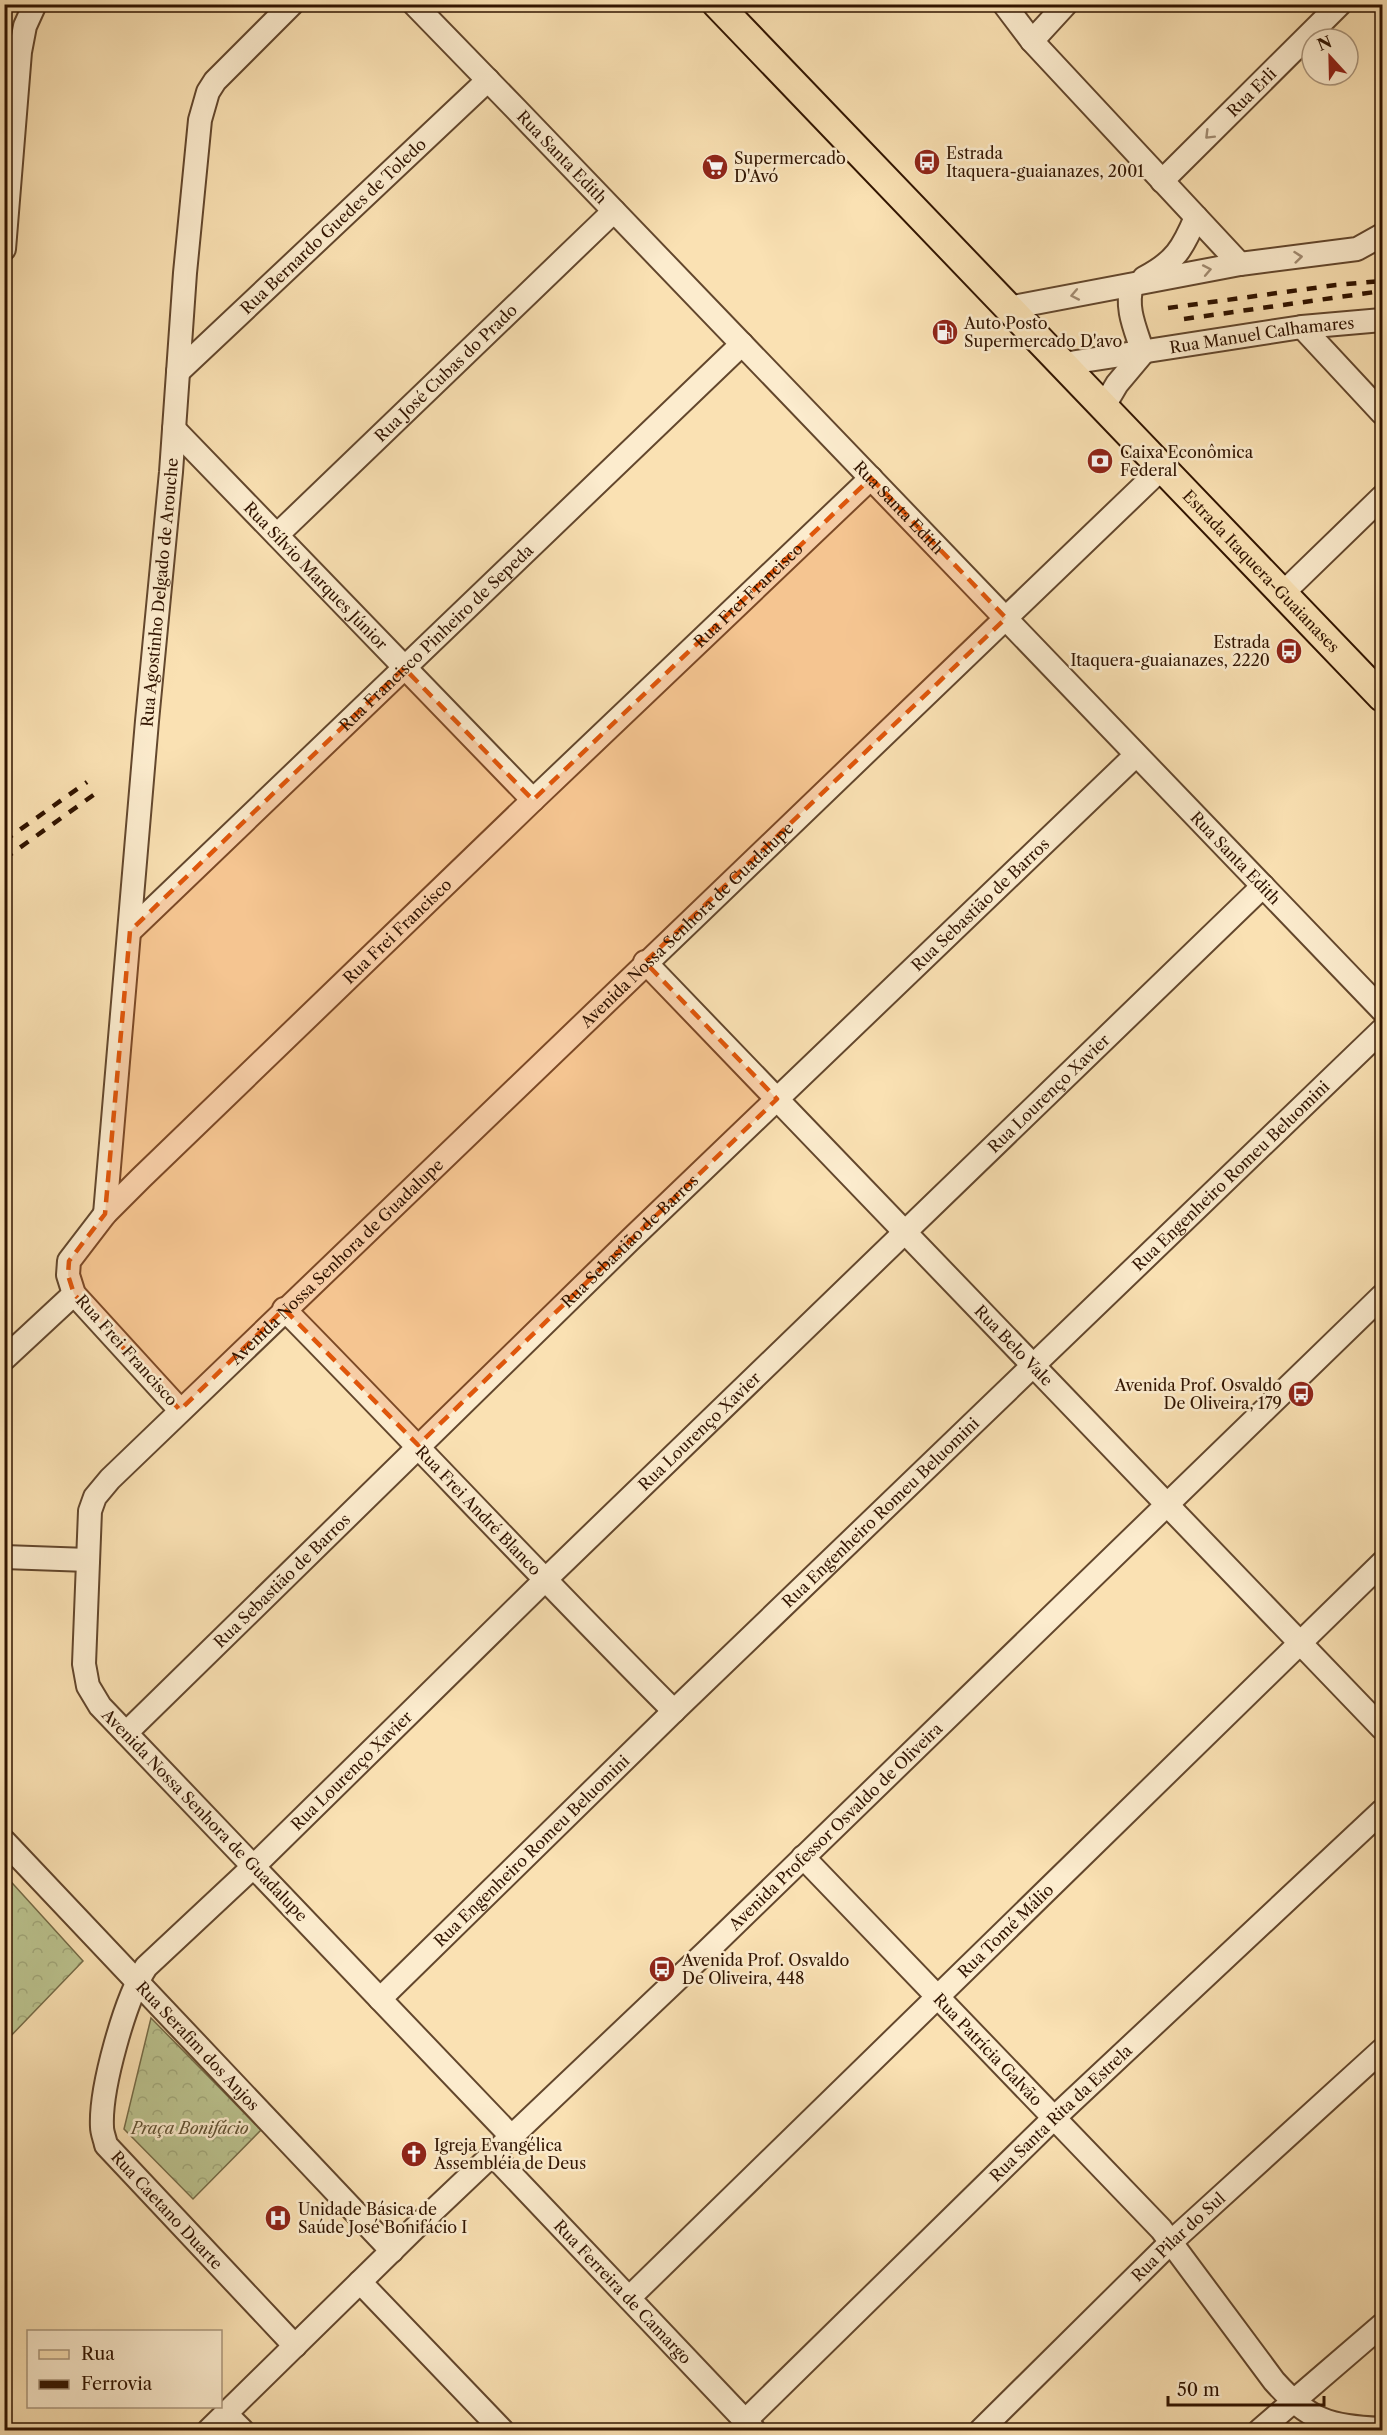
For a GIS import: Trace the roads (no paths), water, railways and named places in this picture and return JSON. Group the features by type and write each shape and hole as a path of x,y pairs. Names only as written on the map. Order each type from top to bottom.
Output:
{"main road":[{"name":"Estrada Itaquera-Guaianases","path":"717,4 1383,697"}],"street":[{"path":"4,249 20,52 25,26 35,4"},
{"name":"Rua Agostinho Delgado de Arouche","path":"105,1214 174,429 186,261 203,103 215,81 292,4"},
{"name":"Rua Santa Edith","path":"414,4 1383,1010"},
{"path":"1004,4 1032,41 1240,264"},
{"path":"1032,41 1066,4"},
{"name":"Rua Erli","path":"1162,181 1340,4"},
{"name":"Rua Bernardo Guedes de Toledo","path":"178,372 488,80"},
{"name":"Rua José Cubas do Prado","path":"277,535 614,211"},
{"path":"1104,406 1117,384 1143,353 1130,310 1132,285 1172,260 1185,244 1196,217"},
{"path":"1008,308 1240,264 1357,249 1383,235"},
{"name":"Rua Manuel Calhamares","path":"1063,364 1302,327 1383,320"},
{"path":"1302,327 1383,413"},
{"name":"Rua Francisco Pinheiro de Sepeda","path":"130,932 742,344"},
{"name":"Rua Sílvio Marques Júnior","path":"174,429 533,800"},
{"name":"Avenida Nossa Senhora de Guadalupe","path":"511,2136 100,1706 88,1686 84,1664 90,1510 95,1497 110,1479 284,1309 1162,468"},
{"name":"Rua Frei Francisco","path":"180,1410 74,1294 68,1275 69,1261 105,1214 533,800 871,478"},
{"path":"1283,593 1383,497"},
{"name":"Rua Sebastião de Barros","path":"126,1733 418,1446 1136,755"},
{"name":"Rua Lourenço Xavier","path":"137,1980 146,1967 254,1866 545,1580 1263,886"},
{"name":"Rua Belo Vale","path":"645,962 1383,1728"},
{"name":"Rua Engenheiro Romeu Beluomini","path":"380,1999 674,1711 1383,1030"},
{"path":"4,1359 74,1294"},
{"name":"Avenida Professor Osvaldo de Oliveira","path":"208,2430 1383,1296"},
{"name":"Rua Frei André Blanco","path":"284,1309 674,1711"},
{"path":"4,1557 88,1560"},
{"name":"Rua Tomé Málio","path":"629,2298 1383,1563"},
{"name":"Rua Santa Rita da Estrela","path":"750,2426 1054,2118 1383,1811"},
{"name":"Rua Serafim dos Anjos","path":"4,1841 392,2251"},
{"name":"Rua Patrícia Galvão","path":"803,1857 1161,2229 1292,2402 1310,2416 1335,2424 1383,2429"},
{"name":"Rua Caetano Duarte","path":"137,1980 126,2009 103,2101 102,2130 106,2145 295,2346"},
{"name":"Rua Pilar do Sul","path":"981,2430 1171,2242 1383,2050"},
{"name":"Rua Ferreira de Camargo","path":"492,2154 750,2426"},
{"path":"360,2282 502,2430"},
{"path":"1260,2430 1383,2325"},
{"path":"226,2414 242,2430"}],"railway":[{"path":"1168,308 1382,281"},
{"path":"1184,319 1382,291"},
{"path":"4,841 87,782"},
{"path":"4,859 99,791"}],"place":[{"name":"Estrada Itaquera-guaianazes, 2001","path":"927,162"},
{"name":"Supermercado D'Avó","path":"715,167"},
{"name":"Auto Posto Supermercado D'avo","path":"945,332"},
{"name":"Caixa Econômica Federal","path":"1100,461"},
{"name":"Estrada Itaquera-guaianazes, 2220","path":"1289,651"},
{"name":"Avenida Prof. Osvaldo De Oliveira, 179","path":"1301,1394"},
{"name":"Avenida Prof. Osvaldo De Oliveira, 448","path":"662,1969"},
{"name":"Igreja Evangélica Assembléia de Deus","path":"414,2154"},
{"name":"Unidade Básica de Saúde José Bonifácio I","path":"278,2218"}],"park label":[{"name":"Praça Bonifácio","path":"190,2128"}]}
